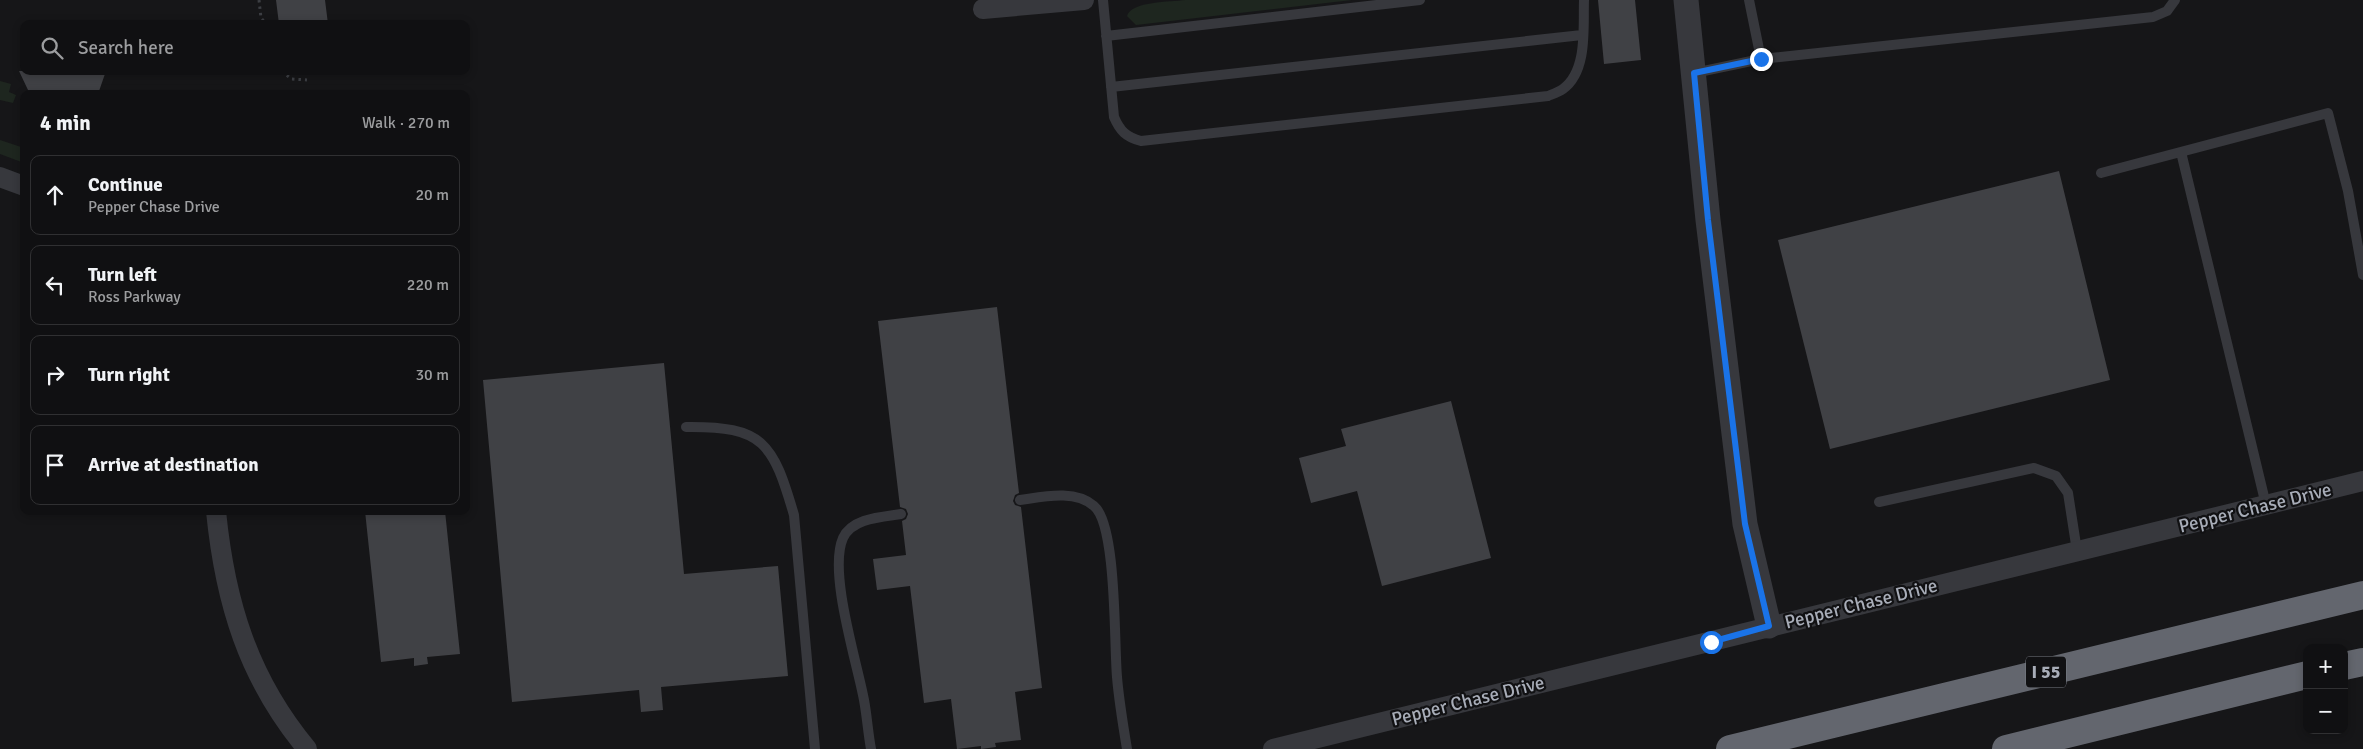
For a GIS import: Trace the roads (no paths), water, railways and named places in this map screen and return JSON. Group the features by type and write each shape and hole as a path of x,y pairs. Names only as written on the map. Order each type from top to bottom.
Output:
{"highway":[{"name":"I 55","path":"1730,749 2363,595"},
{"path":"2348,665 2363,662"},
{"path":"2006,749 2303,677"}],"street":[{"path":"982,9 1084,0"},
{"path":"1686,0 1708,220 1745,524 1769,626"},
{"path":"0,177 20,184"},
{"name":"Pepper Chase Drive","path":"1273,749 2363,481"},
{"path":"217,515 231,603 250,661 275,706 307,749"}],"lane":[{"path":"1103,0 1114,117 1120,130 1131,138 1146,141 1548,96 1563,90 1575,76 1580,62 1584,0"},
{"path":"1106,36 1420,0"},
{"path":"1749,0 1761,59"},
{"path":"1694,73 1761,59 2153,17 2167,11 2175,0"},
{"path":"1111,87 1582,35"},
{"path":"2101,173 2328,113 2348,190 2363,275"},
{"path":"2181,152 2266,505"},
{"path":"686,427 737,430 754,437 773,456 784,482 794,515 815,749"},
{"path":"1879,502 2034,468 2056,476 2068,493 2077,551"},
{"path":"1020,500 1057,496 1072,497 1093,504 1098,510 1105,526 1113,587 1117,677 1127,749"},
{"path":"870,749 864,702 842,596 840,558 844,537 856,524 901,514"}]}
